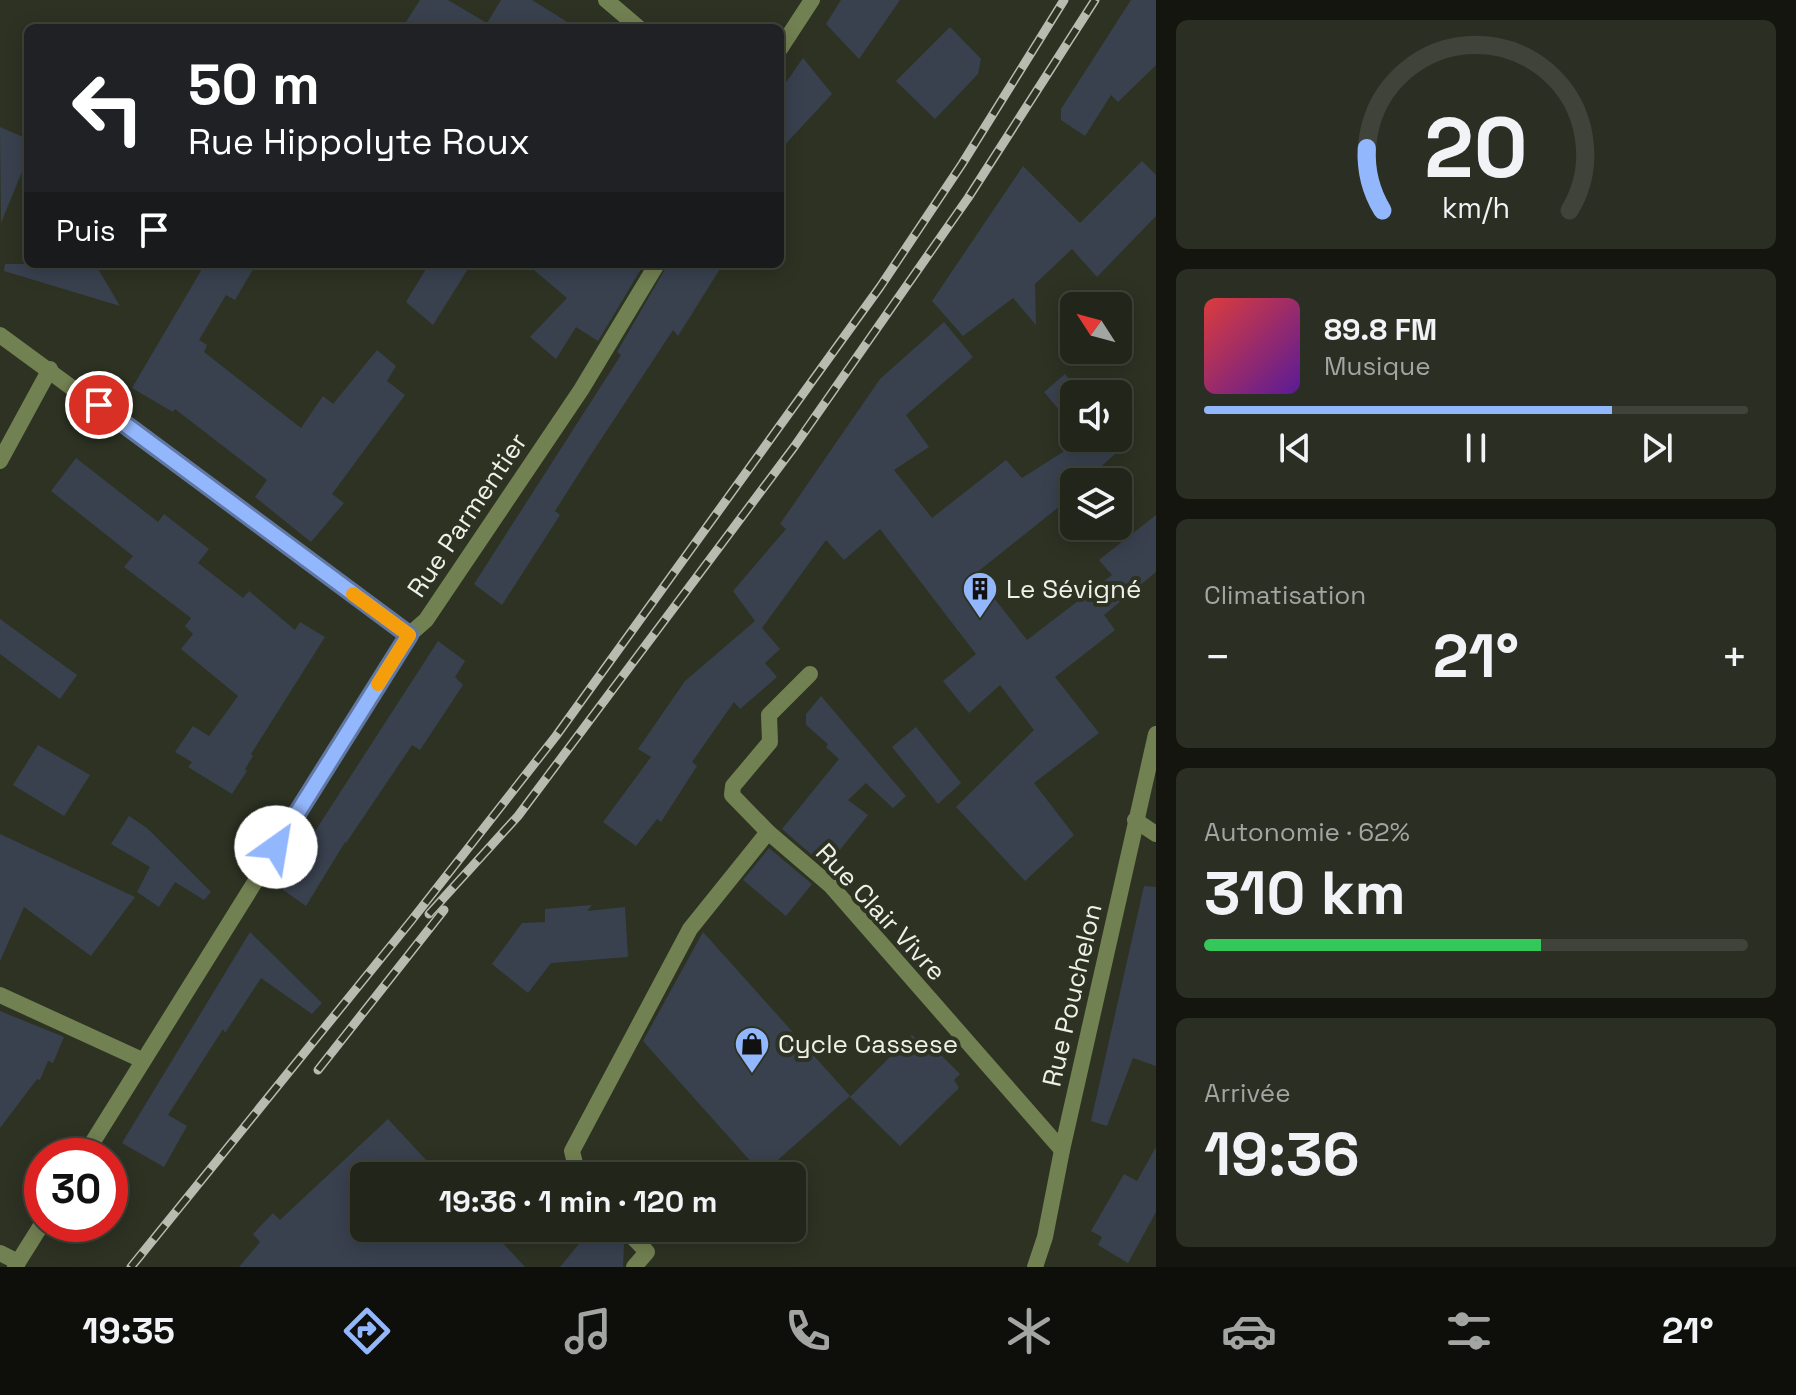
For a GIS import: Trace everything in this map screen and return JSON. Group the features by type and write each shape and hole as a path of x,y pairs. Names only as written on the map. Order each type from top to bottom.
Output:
{"street":[{"path":"606,0 634,24"},
{"path":"784,43 812,0"},
{"name":"Rue Parmentier","path":"95,1138 409,635 426,620 581,390 655,268"},
{"path":"0,335 409,635"},
{"path":"0,461 50,369"},
{"name":"Rue Clair Vivre","path":"810,674 769,715 770,742 733,786 732,795 768,832 831,886 1062,1150"},
{"name":"Rue Pouchelon","path":"1035,1267 1045,1237 1156,734"},
{"path":"1135,820 1156,834"},
{"path":"575,1162 572,1151 690,929 768,832"},
{"path":"0,995 142,1060"},
{"path":"0,1253 17,1264 31,1242"},
{"path":"634,1267 647,1252 637,1242"}],"building":[{"path":"420,0 448,0 487,23 501,0 532,0 571,24 405,24"},
{"path":"841,0 900,0 859,59 826,24"},
{"path":"1131,0 1156,0 1156,65 1118,102 1111,95 1085,136 1061,120 1061,109"},
{"path":"950,27 981,59 978,74 935,119 896,81"},
{"path":"803,58 832,94 784,146 784,85"},
{"path":"0,127 24,137 24,167 1,223"},
{"path":"1142,161 1156,175 1156,216 1097,277 1072,249 1035,284 1036,325 1013,298 963,336 932,301 1023,166 1080,223"},
{"path":"5,264 24,264 24,268 97,268 120,306 4,271"},
{"path":"203,268 254,268 235,300 226,295 199,340 207,345 204,352 301,428 323,396 333,404 377,350 396,366 387,381 405,395 332,494 344,503 311,542 255,497 267,480 175,409 173,412 132,388"},
{"path":"427,268 469,268 433,325 406,302"},
{"path":"532,268 642,268 598,341 576,327 556,359 530,337 567,298"},
{"path":"666,268 720,268 678,336 673,330 592,453 555,511 560,515 502,605 474,584 621,355 617,352"},
{"path":"944,322 973,357 906,415 929,447 894,470 932,518 1006,460 1022,478 1063,452 1117,452 1100,468 1060,468 1060,506 975,574 1027,640 1112,575 1099,560 1124,540 1132,540 1132,534 1156,515 1156,572 1104,615 1115,630 1055,677 1099,733 1034,783 1074,835 1025,881 956,807 1034,730 1000,685 969,713 943,681 976,654 880,529 844,560 826,540 762,628 780,649 765,663 777,677 740,709 734,702 692,762 697,766 661,822 657,819 636,846 603,822 651,757 638,749 685,681 755,621 733,591 786,529 780,524 880,379"},
{"path":"1065,374 1070,380 1060,380 1060,411 1044,392"},
{"path":"76,458 158,522 164,514 209,549 198,563 243,598 249,591 295,630 300,622 325,637 251,754 253,756 245,769 247,771 232,794 188,767 192,762 175,752 193,726 209,736 238,696 181,649 193,634 185,626 191,618 124,567 133,556 51,491"},
{"path":"0,619 77,675 60,699 0,654"},
{"path":"438,641 465,661 455,677 463,685 420,750 412,745 345,842 306,906 279,887"},
{"path":"821,696 906,796 893,808 866,783 848,800 868,815 826,867 782,829 839,759 826,747 828,744 806,725 806,714"},
{"path":"916,727 961,783 938,804 892,747"},
{"path":"38,745 90,775 64,816 13,785"},
{"path":"129,816 147,828 211,892 204,900 175,882 159,907 137,892 150,867 111,844"},
{"path":"0,834 135,897 91,956 24,907 0,961"},
{"path":"769,848 812,884 786,916 743,880"},
{"path":"1144,886 1156,887 1156,1066 1133,1058 1107,1126 1091,1121"},
{"path":"592,905 587,911 625,907 628,957 551,963 528,993 492,964 522,923 545,922 545,909"},
{"path":"250,932 322,1003 312,1014 261,978 225,1033 223,1029 168,1115 187,1126 164,1167 128,1146 128,1138 125,1138"},
{"name":"Cycle Cassese","path":"703,932 850,1096 776,1162 751,1162 643,1041"},
{"path":"0,1011 64,1037 53,1063 48,1061 40,1080 37,1079 0,1128"},
{"path":"912,1035 931,1053 935,1049 960,1074 954,1080 959,1088 900,1146 850,1097"},
{"path":"388,1119 428,1162 350,1162 350,1242 502,1242 525,1267 239,1267 260,1242 253,1234 273,1213 280,1220"},
{"path":"1156,1147 1156,1212 1128,1263 1098,1245 1102,1237 1091,1231 1124,1174 1137,1181"},
{"path":"581,1242 624,1244 623,1267 560,1267"}],"railway":[{"path":"131,1267 556,736 880,287 962,164 1064,0"},
{"path":"429,914 518,816 794,447 968,198 1095,0"},
{"path":"318,1070 444,910"}],"slow traffic":[{"path":"353,594 409,635 378,684"}],"place":[{"name":"Le Sévigné","path":"980,620"},
{"name":"Cycle Cassese","path":"752,1075"}],"route":[{"path":"99,405 409,635 276,847"}]}
